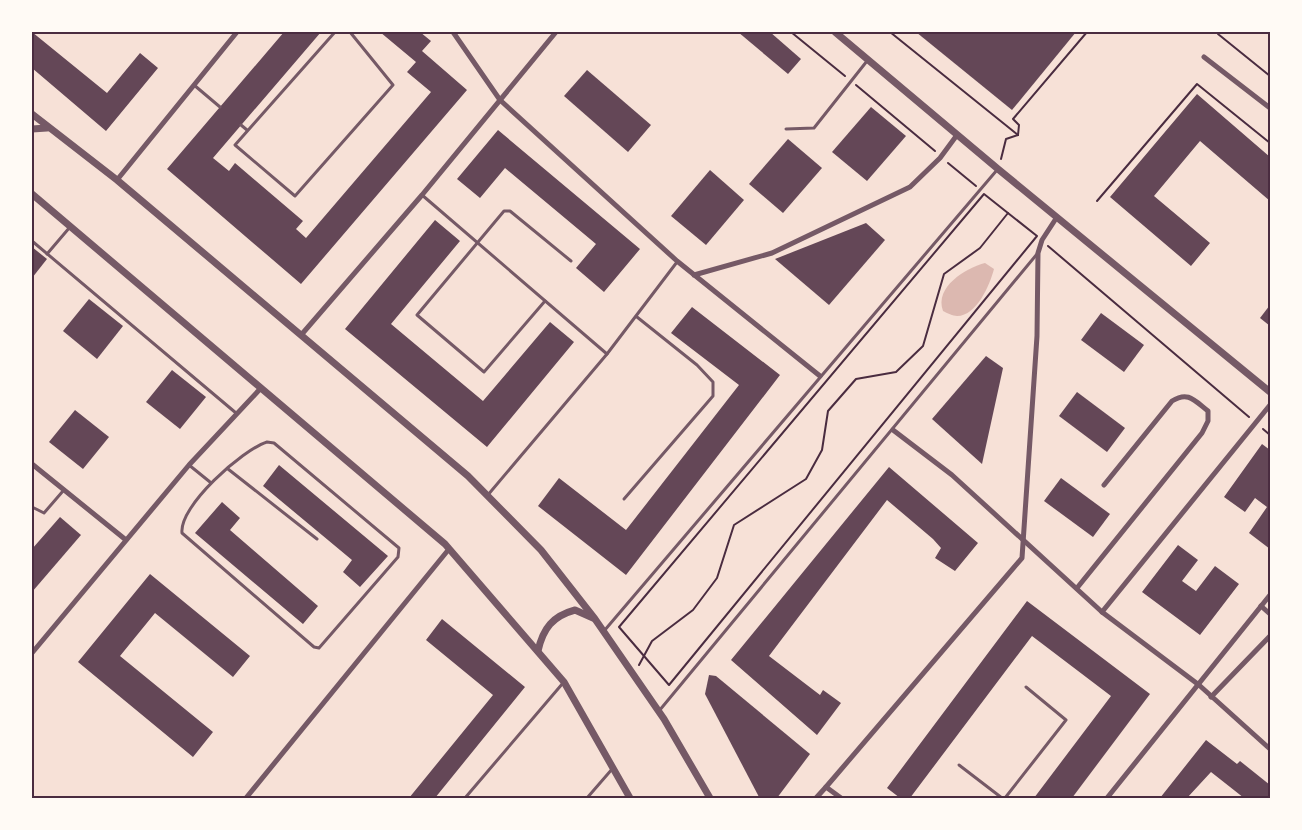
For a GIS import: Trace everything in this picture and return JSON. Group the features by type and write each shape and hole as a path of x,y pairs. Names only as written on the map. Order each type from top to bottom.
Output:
{"street":[{"path":"117,180 237,32"},
{"path":"453,32 500,100 677,261 820,376"},
{"path":"302,334 422,195 556,32"},
{"path":"835,32 1270,392"},
{"path":"1204,57 1270,108"},
{"path":"32,114 47,128 117,180 302,334 487,496 541,550 604,631 659,711 710,798"},
{"path":"32,129 47,128"},
{"path":"694,275 772,254 910,187 941,156 957,135"},
{"path":"32,194 449,549 564,682 630,798"},
{"path":"816,798 1023,558 1037,336 1038,253 1040,238 1056,217"},
{"path":"32,653 189,465 261,388"},
{"path":"1077,588 1202,433 1208,421 1208,411 1190,396 1181,395 1172,401 1104,485"},
{"path":"1102,612 1270,405"},
{"path":"893,430 952,475 1102,612 1199,685 1270,749"},
{"path":"32,464 126,540"},
{"path":"246,798 449,549"},
{"path":"1107,798 1270,595"},
{"path":"1261,606 1270,614"},
{"path":"538,651 547,626 554,618 575,610 595,619"},
{"path":"1211,697 1270,636"},
{"path":"826,787 841,798"}],"lane":[{"path":"335,32 235,145 295,196 393,85 350,32"},
{"path":"786,129 814,128 868,59"},
{"path":"194,85 220,107"},
{"path":"241,125 247,130"},
{"path":"604,631 998,169"},
{"path":"422,195 608,354"},
{"path":"544,301 484,372 417,315 500,214 510,211 571,261"},
{"path":"47,254 70,227"},
{"path":"32,241 236,413"},
{"path":"659,711 1038,253"},
{"path":"487,496 608,354 677,261"},
{"path":"624,499 713,396 713,382 697,365 637,317"},
{"path":"274,443 399,548 398,557 326,643 319,648 314,647 182,533 181,526 210,482 261,444 274,443"},
{"path":"189,465 210,482"},
{"path":"228,469 317,539"},
{"path":"32,507 38,513 44,513 63,491"},
{"path":"465,798 564,682"},
{"path":"959,765 1004,798 1066,720 1026,687"},
{"path":"587,798 614,767"}],"path":[{"path":"791,32 1040,238 1270,435"},
{"path":"890,32 1018,135"},
{"path":"1018,135 1019,125 1013,119 1087,32"},
{"path":"1221,32 1218,34 1270,76"},
{"path":"1097,201 1197,84 1270,143"},
{"path":"998,169 1006,139 1018,135"},
{"path":"984,194 620,627 669,685 1040,238"},
{"path":"633,673 644,658 652,641 693,610 717,578 734,525 806,479 822,450 828,411 856,379 896,372 923,346 944,274 980,248 1008,213"}],"shaded area":[{"path":"985,263 994,269 986,290 971,311 957,316 943,311 941,302 947,287 961,274"}],"building":[{"path":"32,32 107,93 140,53 158,68 106,131 32,68"},
{"path":"284,32 321,32 213,158 229,171 235,163 303,221 296,229 306,238 431,92 407,72 416,62 380,32 420,32 431,41 422,51 467,90 301,284 167,169"},
{"path":"738,32 770,32 801,59 788,74"},
{"path":"916,32 1076,32 1012,110"},
{"path":"587,70 651,125 628,152 564,96"},
{"path":"1197,94 1270,157 1270,201 1200,141 1154,196 1210,243 1191,266 1110,197"},
{"path":"871,107 906,136 867,181 832,152"},
{"path":"498,130 640,249 604,292 576,268 596,244 505,168 480,198 457,179"},
{"path":"788,139 822,168 783,213 749,184"},
{"path":"710,170 744,200 706,245 671,216"},
{"path":"435,220 460,241 391,324 483,401 550,322 574,342 487,447 345,329"},
{"path":"866,223 885,240 829,305 775,259"},
{"path":"32,247 47,259 32,278"},
{"path":"89,299 123,326 97,359 63,331"},
{"path":"1270,305 1270,326 1260,318"},
{"path":"692,307 780,375 626,575 538,506 559,478 626,530 739,385 671,333"},
{"path":"1101,313 1144,345 1124,372 1081,340"},
{"path":"986,356 1003,368 982,464 932,419"},
{"path":"172,370 206,397 180,429 146,402"},
{"path":"1077,392 1125,428 1107,452 1059,416"},
{"path":"75,410 109,437 83,469 49,442"},
{"path":"1262,444 1270,450 1270,549 1249,533 1267,507 1255,498 1245,512 1224,497"},
{"path":"279,465 388,556 360,587 343,572 352,560 263,486"},
{"path":"889,467 978,543 955,571 935,558 941,548 933,539 887,500 769,656 820,695 823,690 841,703 817,735 731,660"},
{"path":"1061,478 1110,514 1093,537 1044,501"},
{"path":"222,502 240,518 230,530 318,606 303,624 195,533"},
{"path":"60,517 81,535 32,592 32,549"},
{"path":"1178,545 1198,560 1182,581 1196,591 1215,566 1239,584 1200,635 1142,592"},
{"path":"150,574 250,656 233,677 155,613 120,656 213,732 193,757 78,662"},
{"path":"1027,601 1150,694 1072,798 1034,798 1111,696 1032,636 910,798 900,798 887,788"},
{"path":"442,619 525,687 435,798 409,798 493,695 426,640"},
{"path":"709,675 716,676 810,754 777,798 759,797 705,694"},
{"path":"1206,740 1237,764 1240,761 1270,785 1270,798 1244,798 1211,772 1187,798 1160,798"}]}
